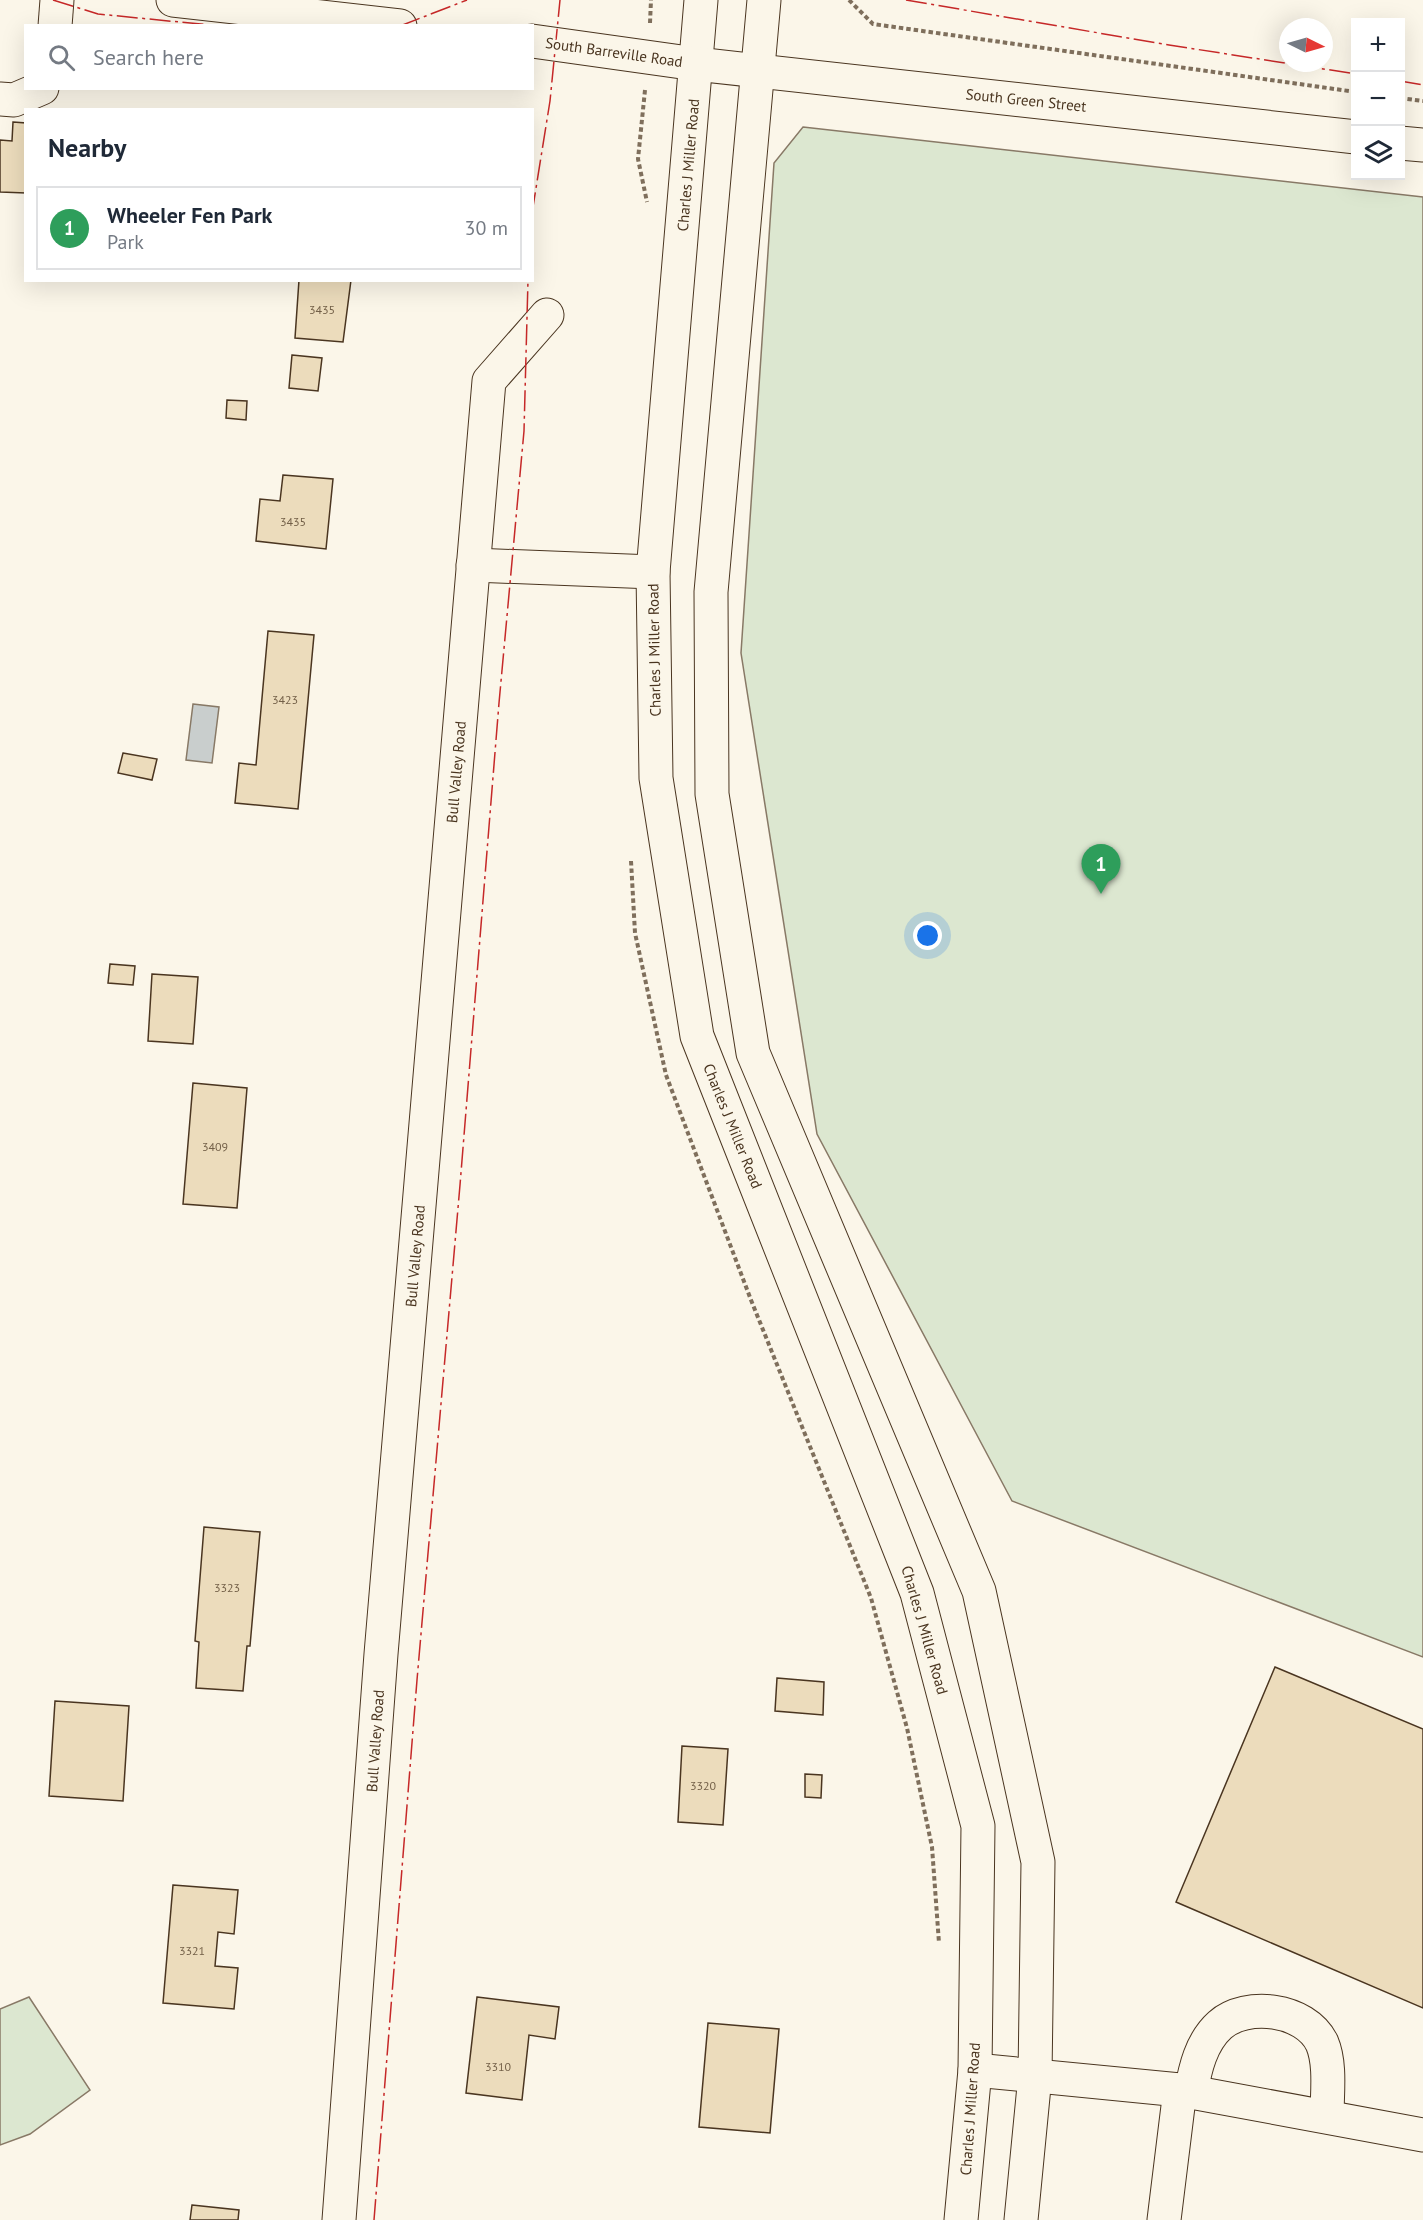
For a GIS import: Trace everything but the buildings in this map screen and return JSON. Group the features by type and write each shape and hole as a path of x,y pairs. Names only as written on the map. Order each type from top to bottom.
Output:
{"street":[{"path":"55,24 57,0"},
{"path":"173,0 383,24"},
{"name":"Charles J Miller Road","path":"701,0 653,572 656,778 697,1036 917,1593 978,1826 975,2070 962,2220"},
{"path":"764,0 711,592 712,794 753,1053 979,1591 1038,1862 1035,2076 1022,2220"},
{"name":"South Barreville Road","path":"534,41 696,64"},
{"name":"South Green Street","path":"696,64 758,69 1351,137"},
{"path":"0,99 14,100 37,90"},
{"path":"1405,143 1423,145"},
{"name":"Bull Valley Road","path":"339,2220 382,1642 489,381 547,315"},
{"path":"473,565 653,572"},
{"path":"1164,2220 1185,2091 1201,2052 1219,2026 1244,2012 1280,2013 1310,2028 1322,2042 1326,2064 1327,2116"},
{"path":"975,2070 1185,2091 1423,2135"}],"path":[{"path":"849,0 873,24 1351,91"},
{"path":"1405,99 1423,101"}],"green space":[{"path":"803,127 1423,197 1423,1657 1012,1501 817,1134 741,653 774,163"},
{"path":"29,1997 90,2090 30,2134 0,2145 0,2009"}],"shaded area":[{"path":"193,704 219,707 212,763 186,760"}],"power":[{"path":"53,0 98,14 200,24"},
{"path":"405,24 467,0"},
{"path":"534,201 550,101 560,0"},
{"path":"906,0 1351,73"},
{"path":"1405,82 1423,85"},
{"path":"374,2220 417,1680 524,431 528,282"}],"place":[{"name":"Wheeler Fen Park","path":"1101,894"}]}
